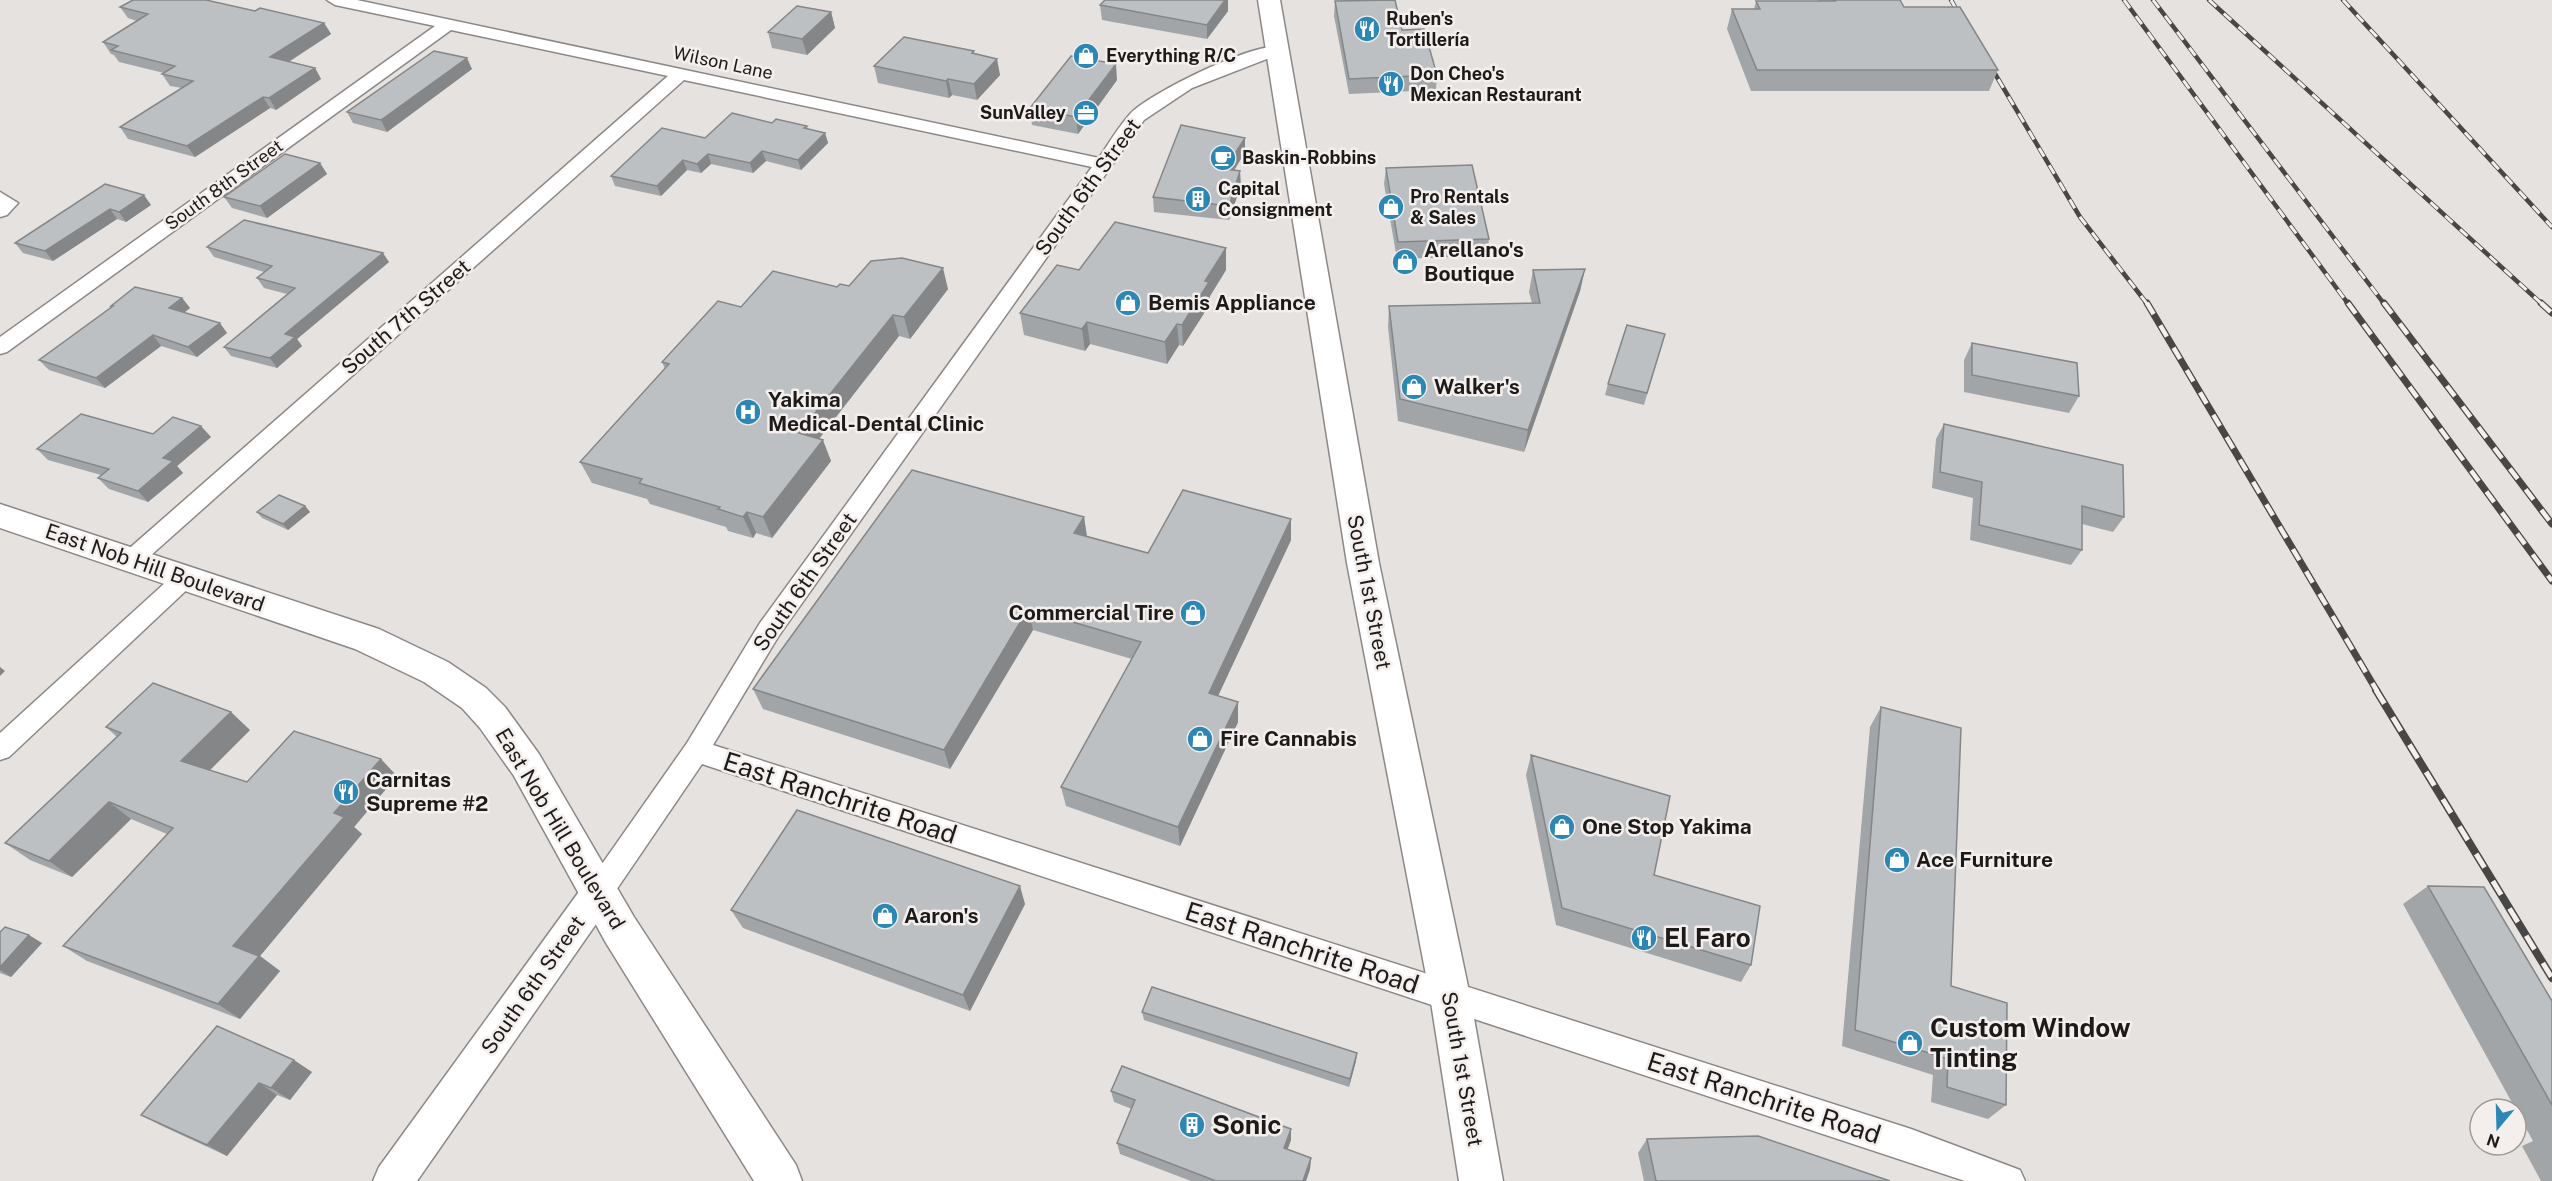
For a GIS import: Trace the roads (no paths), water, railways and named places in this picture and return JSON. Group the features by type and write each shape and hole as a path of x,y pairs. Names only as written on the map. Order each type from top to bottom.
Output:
{"main road":[{"name":"South 1st Street","path":"1269,0 1363,563 1450,996 1481,1181"},
{"name":"East Nob Hill Boulevard","path":"0,516 367,639 411,658 449,680 474,699 514,747 598,893 780,1181"}],"street":[{"name":"Wilson Lane","path":"335,0 1102,164"},
{"name":"South 8th Street","path":"0,347 448,24"},
{"name":"South 6th Street","path":"393,1181 696,751 769,630 1137,116 1161,96 1200,76 1276,51"},
{"name":"South 7th Street","path":"132,560 681,74"},
{"path":"0,198 9,203 0,211"},
{"path":"0,749 185,578"},
{"name":"East Ranchrite Road","path":"696,751 1911,1145 2009,1181"}],"railway":[{"path":"1951,0 1963,21"},
{"path":"2124,0 2349,305"},
{"path":"2153,0 2385,305"},
{"path":"2209,0 2543,305"},
{"path":"2343,0 2552,227"},
{"path":"1988,62 2080,217 2148,305"},
{"path":"2147,303 2377,691"},
{"path":"2348,303 2552,581"},
{"path":"2384,303 2552,524"},
{"path":"2541,303 2552,313"},
{"path":"2376,690 2552,978"}],"place":[{"name":"Ruben's Tortillería","path":"1367,29"},
{"name":"Everything R/C","path":"1086,56"},
{"name":"Don Cheo's Mexican Restaurant","path":"1391,84"},
{"name":"SunValley","path":"1086,113"},
{"name":"Baskin-Robbins","path":"1223,158"},
{"name":"Capital Consignment","path":"1198,199"},
{"name":"Pro Rentals & Sales","path":"1391,207"},
{"name":"Arellano's Boutique","path":"1405,262"},
{"name":"Bemis Appliance","path":"1128,303"},
{"name":"Walker's","path":"1414,387"},
{"name":"Yakima Medical-Dental Clinic","path":"748,412"},
{"name":"Commercial Tire","path":"1193,613"},
{"name":"Fire Cannabis","path":"1200,739"},
{"name":"Carnitas Supreme #2","path":"346,792"},
{"name":"One Stop Yakima","path":"1562,827"},
{"name":"Ace Furniture","path":"1897,860"},
{"name":"Aaron's","path":"885,916"},
{"name":"El Faro","path":"1644,938"},
{"name":"Custom Window Tinting","path":"1910,1043"},
{"name":"Sonic","path":"1192,1125"}]}
